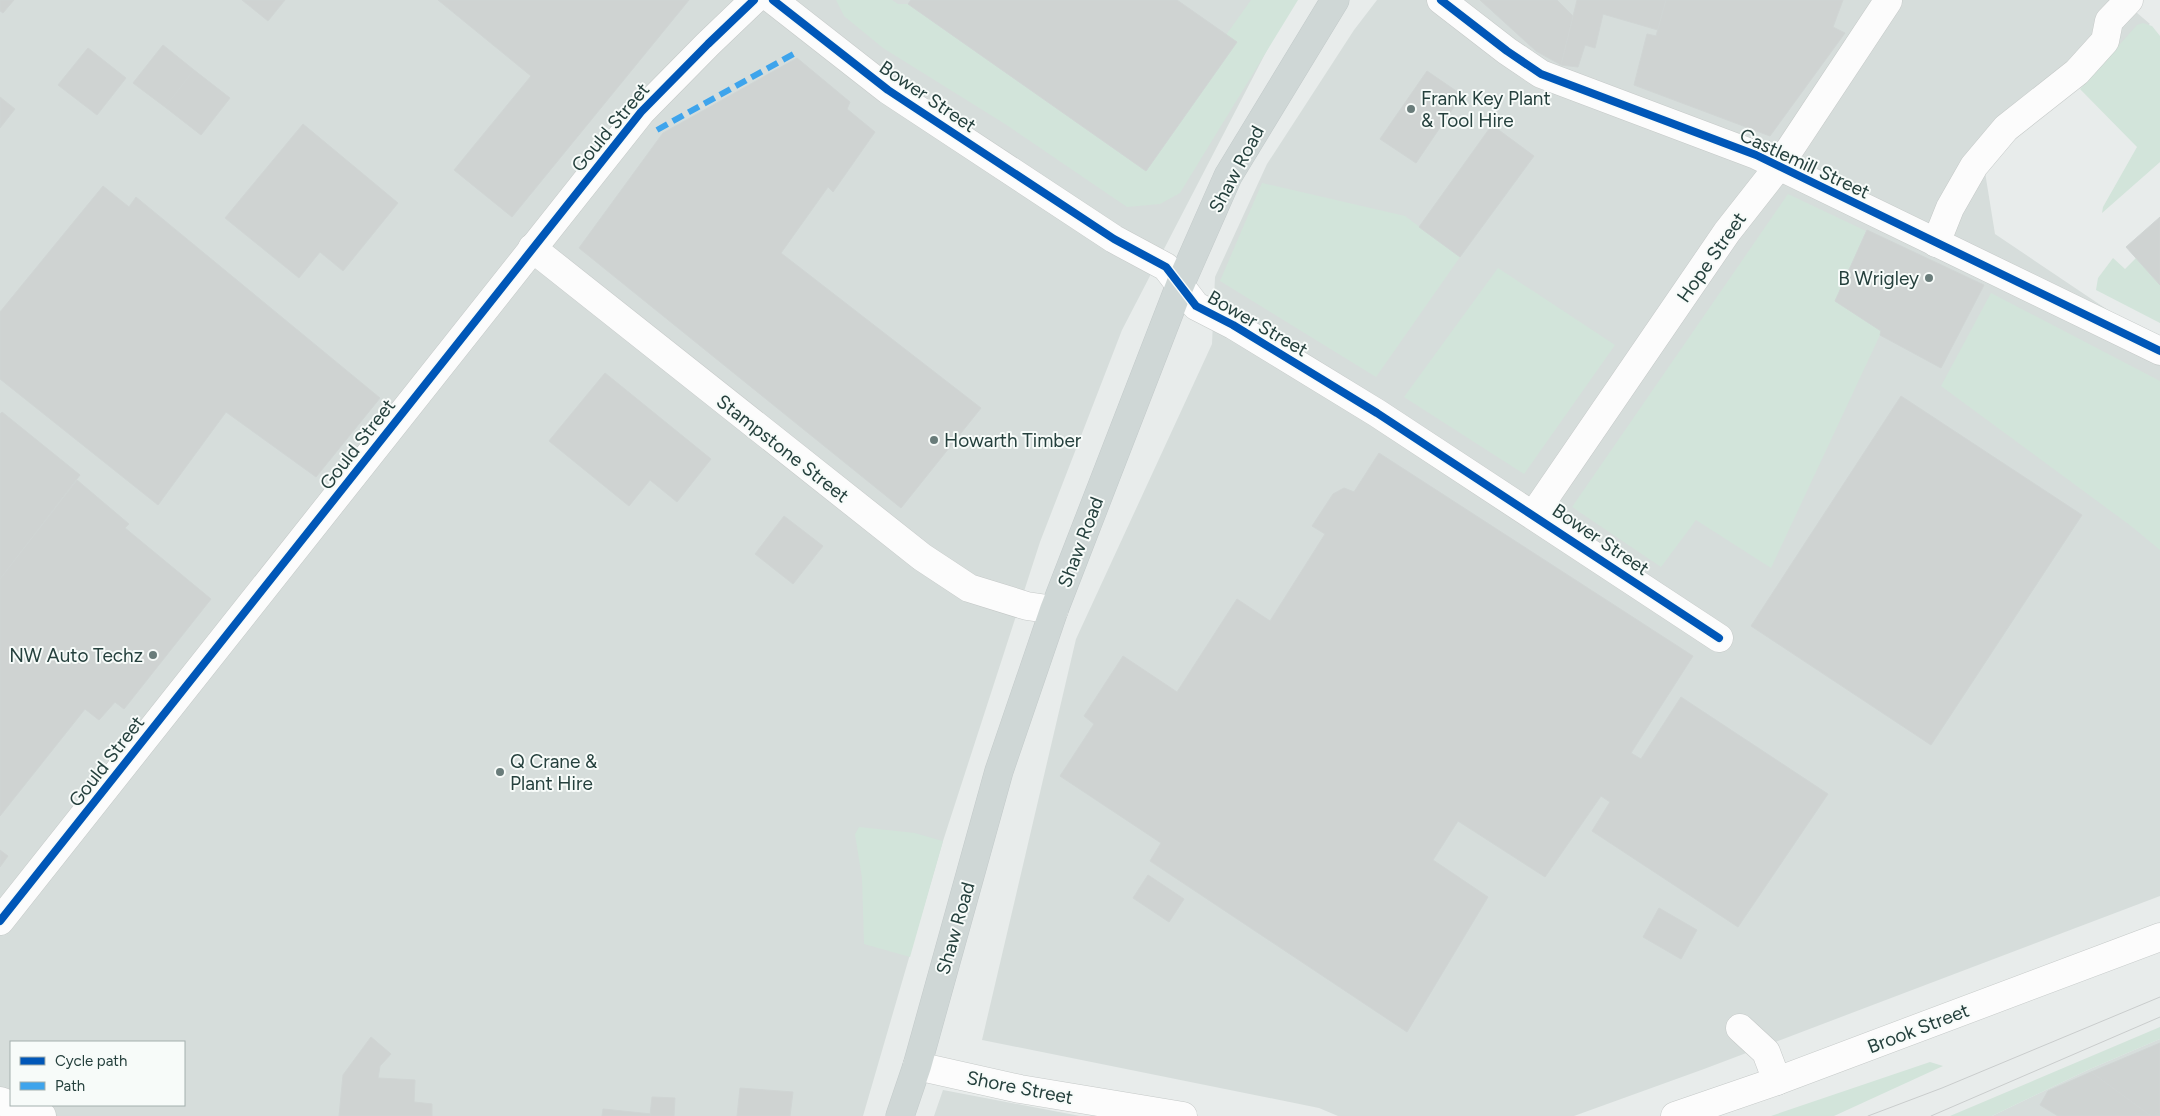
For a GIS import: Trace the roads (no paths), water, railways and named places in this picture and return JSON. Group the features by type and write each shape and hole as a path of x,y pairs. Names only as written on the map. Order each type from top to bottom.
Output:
{"main road":[{"name":"Shaw Road","path":"900,1116 917,1066 999,771 1054,610 1180,285 1228,176 1335,0"}],"street":[{"name":"Gould Street","path":"0,921 532,248 642,112 754,0"},
{"name":"Bower Street","path":"773,0 888,90 1114,239 1166,267 1196,306 1233,325 1377,413 1534,514 1719,638"},
{"name":"Castlemill Street","path":"1441,0 1541,74 1756,155 2160,352"},
{"path":"1936,243 1950,208 1974,166 2006,128 2082,65 2105,41 2109,21 2129,0"},
{"name":"Hope Street","path":"1534,514 1727,232 1778,167 1888,1"},
{"name":"Stampstone Street","path":"532,248 922,557 969,588 1027,606 1054,610"},
{"name":"Brook Street","path":"1675,1116 1778,1081 2160,937"},
{"path":"1740,1028 1766,1052 1778,1081"},
{"name":"Shore Street","path":"917,1066 1020,1089 1182,1116"},
{"path":"14,1106 42,1116"}],"tram line":[{"path":"1868,1116 1942,1088 2160,997"},
{"path":"1931,1116 2160,1017"}],"place":[{"name":"Frank Key Plant & Tool Hire","path":"1411,109"},
{"name":"B Wrigley","path":"1929,278"},
{"name":"Howarth Timber","path":"934,440"},
{"name":"NW Auto Techz","path":"153,655"},
{"name":"Q Crane & Plant Hire","path":"500,772"}]}
